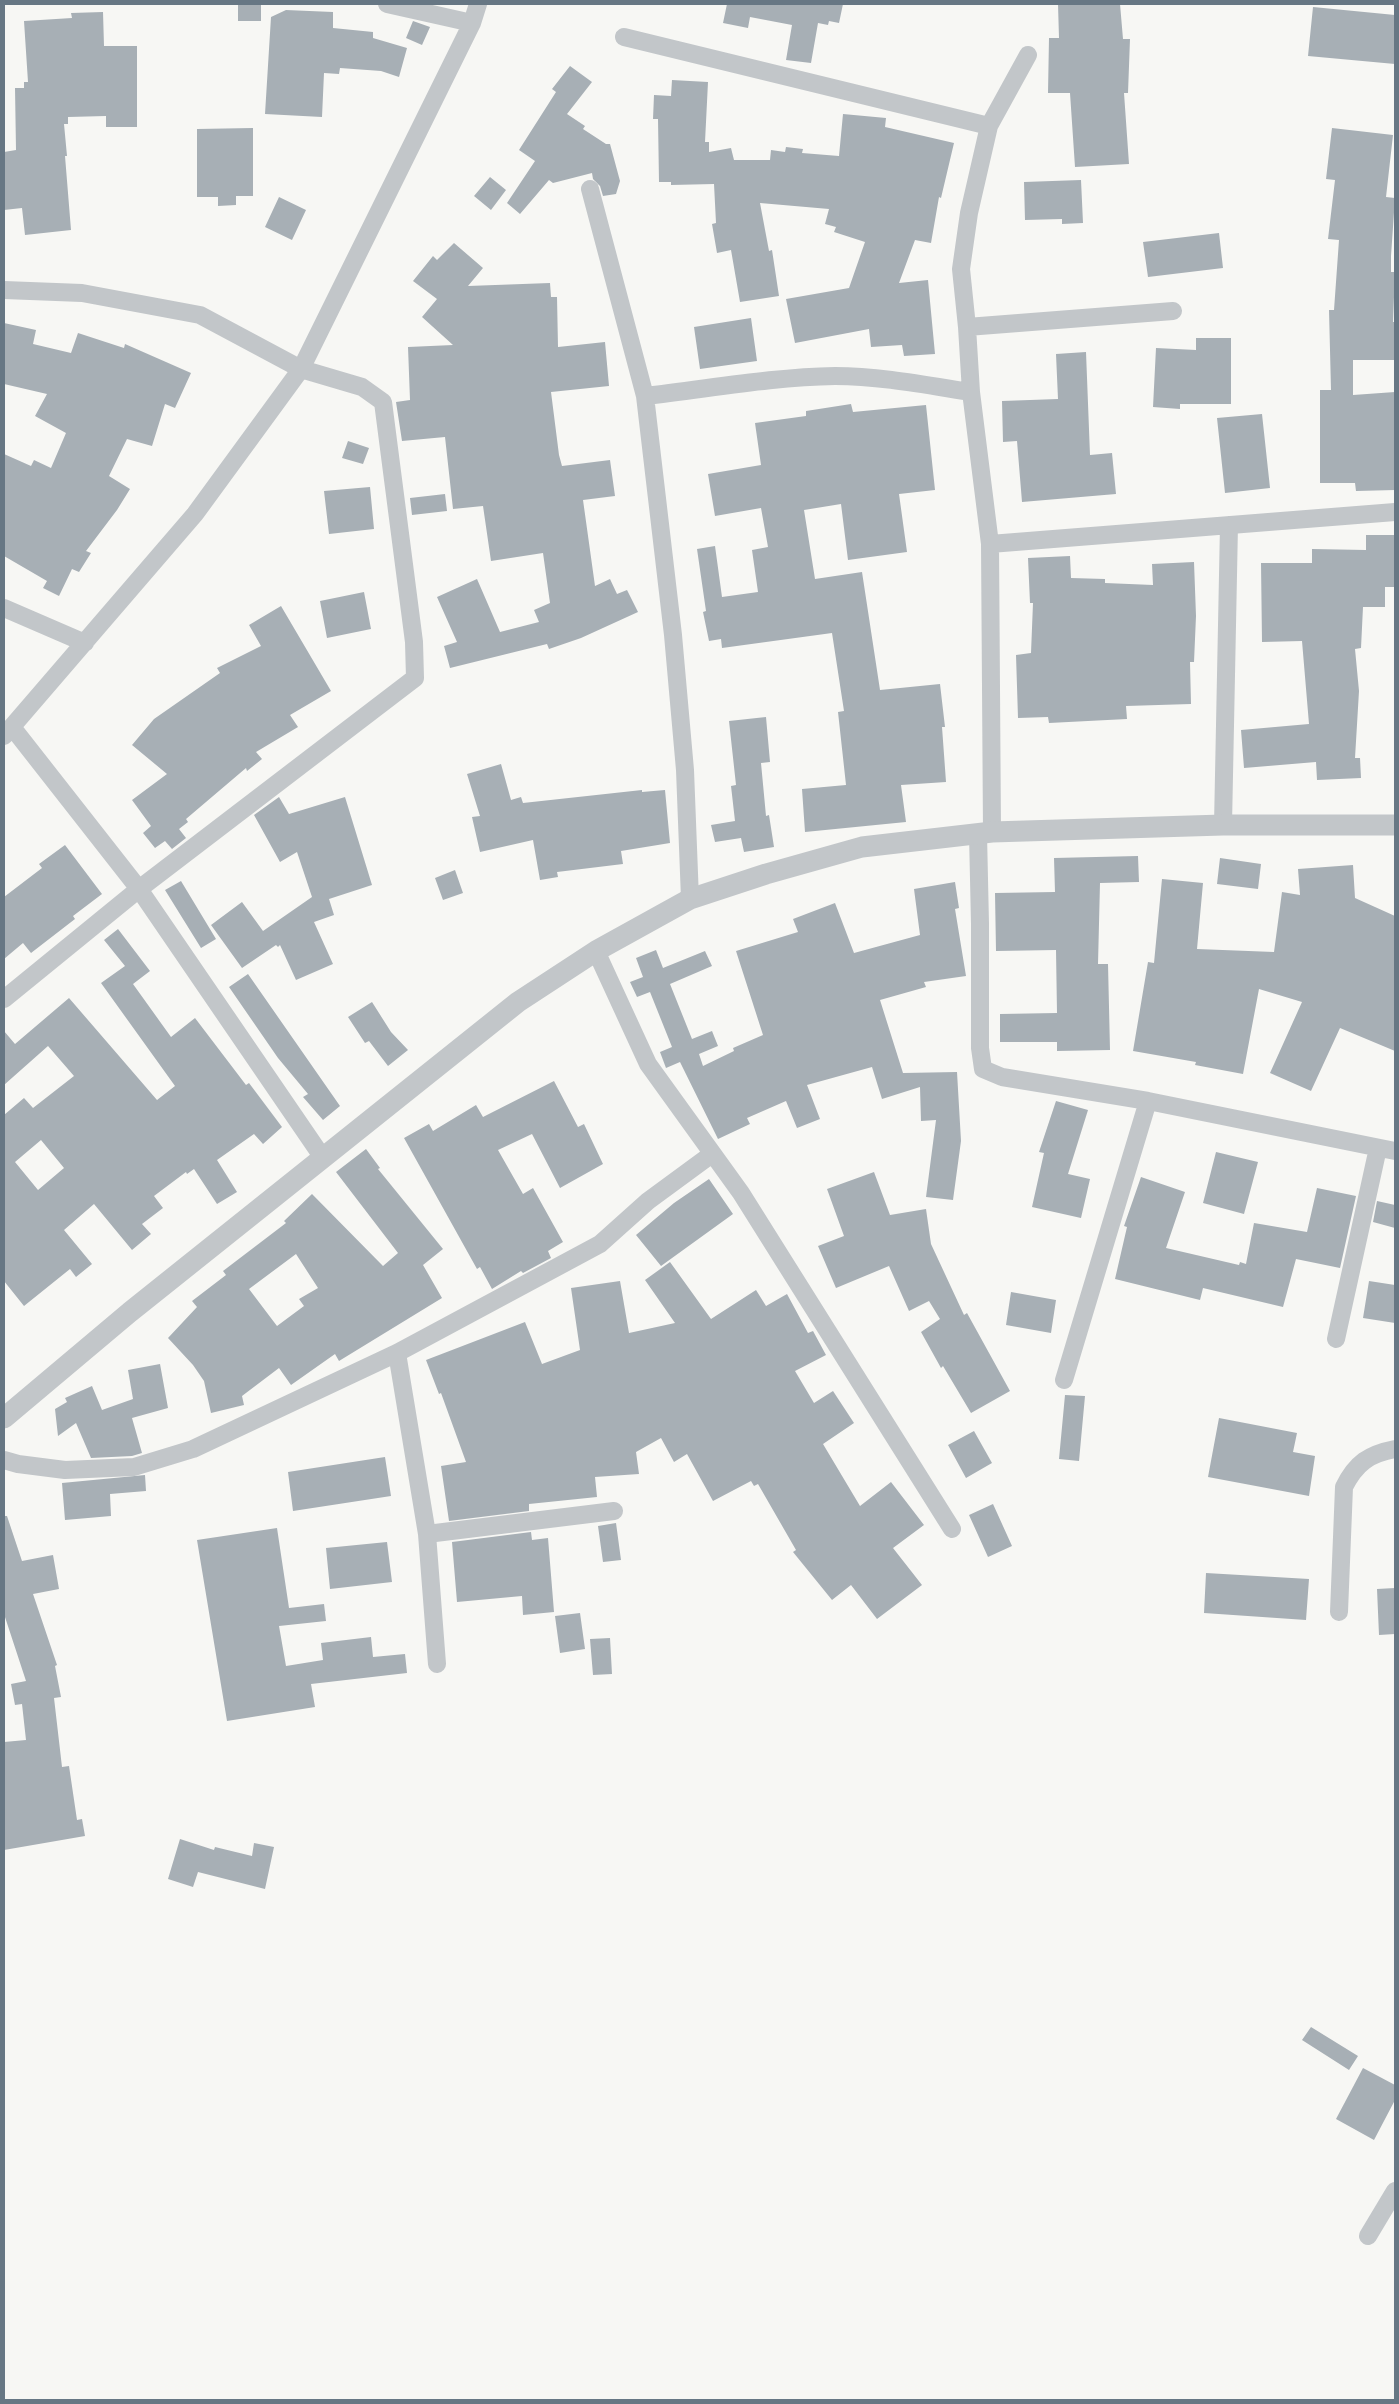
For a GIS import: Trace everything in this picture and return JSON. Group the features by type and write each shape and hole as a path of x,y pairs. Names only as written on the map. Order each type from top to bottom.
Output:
{"street":[{"path":"387,4 472,23"},
{"path":"323,1158 139,889 8,732 195,514 301,369 472,23 478,4"},
{"path":"624,36 988,126"},
{"path":"1028,55 988,126 969,213 961,269 971,392 990,544 985,833 980,924 980,1048 983,1069 1002,1077 1148,1101 1387,1150 1336,1339"},
{"path":"590,189 645,396 685,770 690,899"},
{"path":"4,290 82,293 200,315 301,369 362,387 383,402 414,642 415,678 139,889 4,999"},
{"path":"967,327 1172,312"},
{"path":"645,396 762,382 835,376 906,382 971,392"},
{"path":"990,544 1395,512"},
{"path":"1223,825 1229,525"},
{"path":"4,608 85,643"},
{"path":"4,1418 138,1306 518,1002 596,951 690,899 766,874 862,847 985,833 1223,825 1395,825"},
{"path":"596,951 648,1064 741,1193 952,1529"},
{"path":"1064,1380 1148,1101"},
{"path":"4,1460 18,1464 64,1470 134,1467 193,1449 398,1353 600,1244 648,1202 712,1154"},
{"path":"398,1353 427,1534 437,1664"},
{"path":"1339,1612 1344,1487 1353,1469 1379,1452 1395,1449"},
{"path":"427,1534 614,1511"},
{"path":"1368,2236 1395,2192"}],"building":[{"path":"238,4 261,4 261,21 238,21"},
{"path":"727,4 843,4 839,23 829,21 828,25 818,23 811,63 786,60 792,25 750,17 748,28 723,23"},
{"path":"1058,4 1120,4 1123,39 1130,39 1128,93 1124,93 1129,164 1075,167 1070,93 1048,93 1049,38 1059,38"},
{"path":"1313,7 1395,15 1395,64 1308,56"},
{"path":"286,10 333,12 333,28 373,32 373,38 407,48 399,77 381,71 340,68 339,74 324,73 322,117 265,114 271,17"},
{"path":"103,12 104,46 137,46 137,127 106,127 106,116 68,117 68,124 64,124 71,230 25,235 22,208 4,210 4,152 16,150 15,88 24,88 24,82 28,82 24,21 72,18 71,13"},
{"path":"413,21 430,27 422,45 406,38"},
{"path":"570,66 592,82 567,114 585,126 583,129 606,144 610,144 620,181 616,194 603,196 600,186 593,179 592,173 553,183 549,180 520,214 507,203 535,161 519,150 556,92 552,89"},
{"path":"672,80 708,82 705,142 709,142 709,152 731,148 734,160 770,160 771,150 785,152 786,147 803,149 802,153 839,156 843,114 886,118 885,127 954,143 941,198 939,197 931,243 915,240 899,283 928,280 935,354 904,356 902,345 871,347 869,329 795,343 786,299 849,288 865,242 834,232 836,227 825,224 829,209 760,203 769,251 772,250 779,296 740,302 731,250 717,253 712,224 716,223 714,184 671,185 671,182 659,182 658,119 653,119 654,95 671,96"},
{"path":"253,128 253,196 236,196 236,205 218,206 218,197 197,197 197,129"},
{"path":"1332,128 1393,135 1386,197 1395,198 1391,272 1395,272 1393,322 1395,322 1395,360 1353,360 1353,395 1395,392 1395,490 1356,491 1355,483 1320,483 1320,390 1331,390 1329,310 1334,310 1339,240 1328,239 1335,180 1326,179"},
{"path":"490,177 506,190 491,210 474,196"},
{"path":"1081,180 1083,223 1062,224 1062,219 1025,220 1024,182"},
{"path":"279,197 306,210 292,240 265,227"},
{"path":"1219,233 1223,268 1148,277 1143,242"},
{"path":"454,243 483,268 468,286 550,283 551,297 557,297 558,347 605,342 609,386 551,392 562,466 610,460 615,496 583,500 595,586 610,579 617,594 627,590 638,612 581,638 549,649 547,644 450,668 444,646 457,642 437,597 477,579 500,632 539,622 534,610 550,603 543,553 491,561 483,506 453,509 445,437 402,441 396,402 410,400 408,347 453,345 422,317 437,299 413,281 433,256 437,260"},
{"path":"751,318 757,361 700,369 694,327"},
{"path":"4,323 36,330 33,344 71,353 78,333 124,348 125,344 191,373 175,408 165,404 152,446 127,439 109,476 130,489 117,510 86,551 91,553 79,572 72,569 59,596 43,588 47,581 4,556 4,454 31,466 34,460 51,468 66,433 35,416 47,394 4,384"},
{"path":"1196,338 1231,338 1231,404 1180,404 1180,409 1153,407 1156,348 1196,350"},
{"path":"1086,352 1090,455 1112,453 1116,494 1022,502 1017,441 1003,442 1002,401 1058,399 1056,354"},
{"path":"851,404 853,412 926,405 935,490 899,494 907,552 848,560 841,504 804,510 815,579 862,572 880,690 940,684 945,727 942,727 946,782 901,785 906,822 805,832 802,789 846,785 838,712 844,711 832,633 722,648 721,639 709,641 703,612 706,611 697,549 715,546 722,597 758,592 752,550 768,547 761,508 715,516 708,474 761,465 755,423 806,416 806,411"},
{"path":"1262,414 1270,488 1225,493 1217,418"},
{"path":"348,441 369,448 363,464 342,458"},
{"path":"370,487 374,529 329,534 324,491"},
{"path":"445,494 447,511 412,515 410,498"},
{"path":"1366,535 1395,535 1395,587 1385,587 1385,607 1363,607 1361,648 1355,649 1359,691 1355,758 1360,758 1361,778 1317,780 1316,762 1244,768 1241,730 1309,724 1302,641 1262,642 1261,563 1312,563 1312,549 1366,550"},
{"path":"1070,556 1071,578 1105,579 1105,583 1153,585 1152,564 1194,562 1196,616 1194,662 1190,662 1191,704 1126,706 1127,719 1049,723 1048,717 1018,718 1016,655 1031,653 1033,603 1030,603 1028,558"},
{"path":"364,592 371,629 327,638 320,601"},
{"path":"281,606 331,691 290,715 298,727 256,752 262,759 247,771 246,768 186,819 188,822 179,829 186,838 172,849 165,841 155,848 143,833 151,826 132,800 167,774 132,745 154,719 220,673 217,668 261,646 249,625"},
{"path":"766,717 770,762 761,763 766,816 769,815 774,847 744,852 741,838 715,842 711,825 735,821 731,786 736,785 729,721"},
{"path":"501,764 511,800 521,797 523,803 642,790 642,792 665,790 670,843 621,851 623,864 557,872 558,877 540,880 533,840 480,852 472,817 480,816 467,774"},
{"path":"279,797 289,814 345,797 372,885 329,899 334,915 314,922 333,964 296,980 280,945 278,947 276,945 242,968 211,925 242,902 263,931 312,897 297,852 280,862 254,815"},
{"path":"65,845 102,894 73,916 75,919 31,953 23,943 4,959 4,897 42,868 39,864"},
{"path":"1138,856 1139,882 1100,883 1098,964 1108,964 1110,1050 1057,1051 1057,1042 1000,1042 1000,1014 1057,1013 1056,950 996,951 995,893 1055,892 1054,858"},
{"path":"1220,858 1261,864 1258,889 1217,884"},
{"path":"1353,865 1355,898 1395,916 1395,1051 1340,1028 1311,1091 1270,1073 1302,1002 1259,989 1243,1074 1195,1065 1196,1062 1133,1051 1148,962 1154,963 1162,879 1203,883 1197,949 1274,952 1282,892 1300,895 1298,869"},
{"path":"455,870 463,893 443,900 435,878"},
{"path":"181,881 216,939 201,948 165,890"},
{"path":"955,882 959,908 955,909 966,976 924,982 926,987 880,1000 903,1073 957,1072 961,1141 953,1200 926,1197 936,1120 921,1121 920,1087 882,1099 872,1067 807,1085 820,1119 797,1128 786,1101 747,1118 750,1124 718,1139 680,1062 666,1068 660,1052 672,1047 650,992 637,997 630,982 643,977 636,958 656,950 663,968 705,951 712,966 670,984 692,1039 712,1031 718,1046 699,1054 703,1066 734,1051 733,1048 763,1035 736,951 798,932 793,919 835,903 854,953 920,935 914,889"},
{"path":"118,929 150,971 133,984 171,1037 195,1018 246,1085 249,1083 282,1127 263,1144 254,1134 217,1160 237,1192 217,1204 194,1169 187,1174 186,1172 154,1196 163,1208 142,1224 151,1234 132,1250 94,1204 64,1230 92,1264 76,1277 70,1269 24,1306 4,1281 4,1115 24,1098 33,1108 74,1076 48,1046 4,1085 4,1031 15,1044 69,998 157,1100 175,1086 101,983 125,966 104,940","holes":["41,1140 64,1168 38,1190 15,1162"]},
{"path":"248,974 340,1106 323,1120 303,1097 308,1094 278,1058 229,987"},
{"path":"372,1002 391,1032 408,1050 388,1066 369,1041 365,1043 348,1017"},
{"path":"554,1081 578,1127 584,1124 603,1164 560,1188 532,1134 498,1150 523,1194 533,1188 563,1242 548,1251 551,1258 523,1273 521,1271 492,1289 480,1267 477,1269 404,1138 429,1124 433,1131 476,1105 483,1117"},
{"path":"1056,1101 1088,1110 1068,1174 1090,1179 1081,1218 1032,1207 1044,1153 1039,1152"},
{"path":"366,1149 380,1168 378,1169 443,1249 423,1265 442,1298 339,1361 335,1354 291,1385 279,1368 242,1396 244,1405 211,1413 204,1381 193,1365 168,1338 197,1307 192,1301 226,1275 223,1271 286,1223 284,1221 312,1194 383,1266 398,1253 336,1172","holes":["296,1254 318,1288 299,1299 304,1306 277,1326 249,1289"]},
{"path":"1216,1152 1258,1162 1244,1214 1203,1203"},
{"path":"874,1172 890,1215 926,1209 931,1244 964,1315 967,1313 1010,1391 971,1413 943,1366 941,1368 921,1332 940,1319 929,1301 909,1311 889,1266 836,1288 818,1246 844,1236 827,1189"},
{"path":"1141,1177 1185,1192 1166,1248 1239,1265 1240,1262 1246,1264 1254,1223 1307,1232 1317,1188 1356,1196 1340,1268 1296,1259 1283,1307 1203,1288 1200,1300 1115,1279 1127,1227 1124,1226"},
{"path":"709,1179 733,1214 661,1266 636,1235 674,1203"},
{"path":"1377,1201 1395,1205 1395,1228 1373,1222"},
{"path":"670,1262 711,1319 756,1290 766,1306 787,1294 808,1333 813,1331 826,1355 795,1371 814,1403 833,1391 854,1423 823,1444 860,1506 891,1482 924,1525 893,1548 922,1585 877,1619 851,1585 832,1600 793,1552 796,1550 758,1484 754,1486 751,1481 713,1501 687,1454 674,1462 661,1438 636,1452 639,1474 595,1477 597,1497 529,1504 529,1511 449,1521 441,1466 466,1462 441,1393 439,1394 426,1360 525,1322 542,1364 580,1350 571,1288 620,1281 629,1333 675,1323 645,1280"},
{"path":"1369,1281 1395,1285 1395,1323 1363,1318"},
{"path":"1011,1292 1056,1300 1051,1333 1006,1325"},
{"path":"160,1364 168,1408 132,1418 142,1453 132,1456 91,1458 76,1423 58,1436 55,1409 67,1402 65,1398 92,1386 102,1410 133,1399 128,1370"},
{"path":"1065,1395 1085,1396 1079,1461 1059,1459"},
{"path":"1219,1418 1297,1433 1293,1452 1315,1456 1309,1496 1208,1477"},
{"path":"974,1431 992,1463 966,1478 948,1445"},
{"path":"385,1457 391,1496 293,1511 288,1472"},
{"path":"145,1475 146,1491 110,1494 111,1516 65,1520 62,1483"},
{"path":"993,1504 1012,1546 988,1557 969,1515"},
{"path":"4,1516 7,1516 22,1561 53,1555 59,1589 33,1594 57,1665 55,1666 61,1697 54,1698 62,1767 69,1766 77,1820 82,1819 85,1836 4,1850 4,1742 26,1740 22,1704 15,1705 11,1684 26,1681 4,1614"},
{"path":"616,1523 621,1560 603,1562 598,1526"},
{"path":"277,1528 289,1608 324,1604 326,1621 279,1626 286,1666 323,1660 321,1643 371,1637 373,1657 405,1654 407,1673 311,1684 315,1707 227,1721 197,1540"},
{"path":"531,1532 532,1540 548,1538 554,1612 523,1615 522,1596 457,1602 452,1542"},
{"path":"387,1542 392,1582 330,1589 326,1548"},
{"path":"1206,1573 1309,1579 1306,1620 1204,1613"},
{"path":"1395,1588 1395,1634 1379,1635 1377,1589"},
{"path":"580,1613 585,1649 560,1653 555,1616"},
{"path":"610,1638 612,1674 593,1675 590,1639"},
{"path":"180,1839 214,1850 215,1847 252,1856 254,1843 274,1847 265,1889 198,1872 193,1887 168,1879"},
{"path":"1311,2027 1358,2056 1349,2070 1302,2040"},
{"path":"1363,2068 1395,2085 1395,2100 1374,2140 1336,2119"}]}
